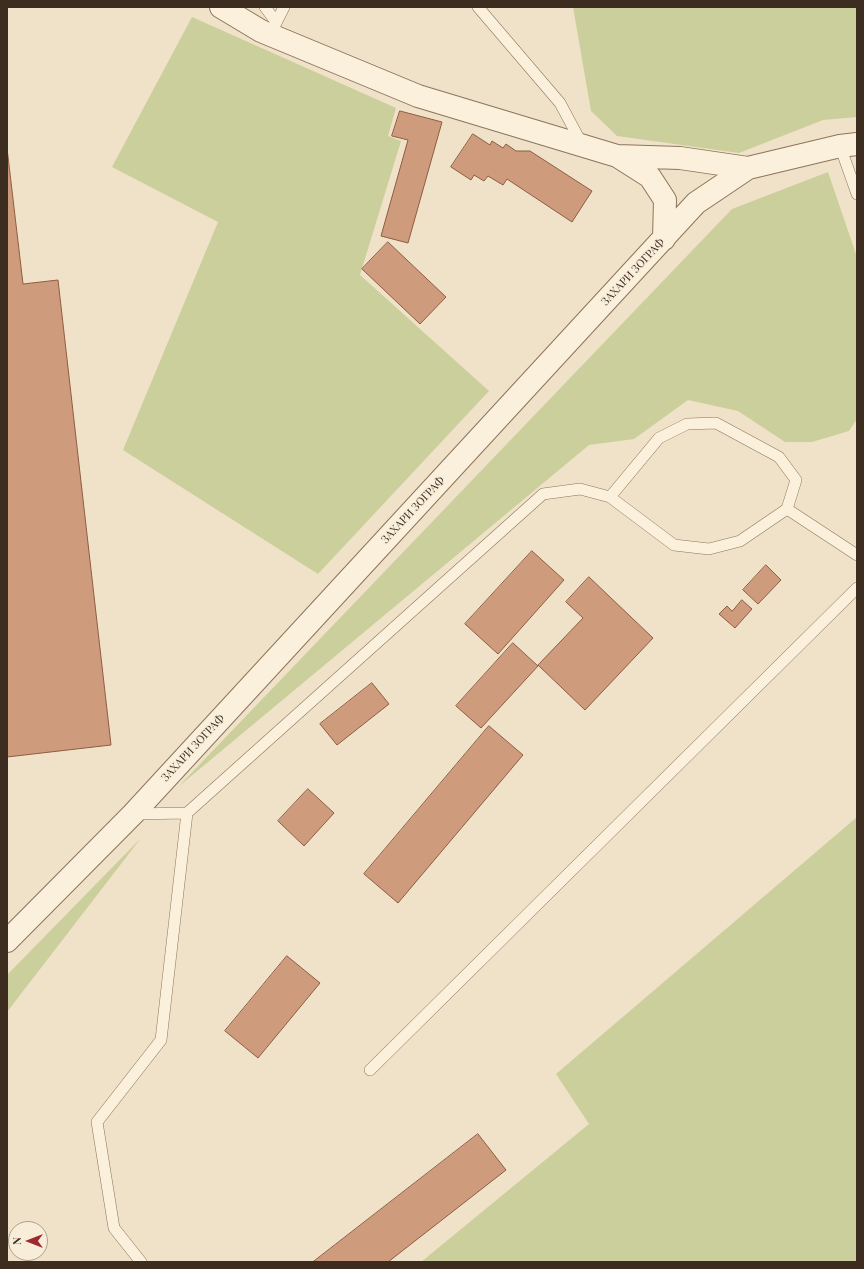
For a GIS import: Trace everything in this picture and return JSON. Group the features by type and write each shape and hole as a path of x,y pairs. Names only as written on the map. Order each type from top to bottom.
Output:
{"street":[{"path":"221,7 261,31 273,28 418,96 617,156 680,158 748,168"},
{"name":"ЗАХАРИ ЗОГРАФ","path":"7,941 133,814 696,203 748,168 848,145"},
{"path":"617,156 650,177 665,200 664,238"}],"lane":[{"path":"265,7 273,28"},
{"path":"273,28 284,7"},
{"path":"478,7 560,103 584,146"},
{"path":"848,145 857,194"},
{"path":"133,814 187,813 543,494 580,489 610,497 674,545 709,549 740,541 787,509 796,480 779,457 716,422 687,424 659,438 610,497"},
{"path":"787,509 857,555"},
{"path":"370,1070 857,588"},
{"path":"141,1262 114,1228 97,1122 161,1040 187,813"}],"green space":[{"path":"573,7 857,7 857,117 823,120 739,153 617,136 591,111"},
{"path":"192,17 396,108 388,136 401,141 360,275 489,391 318,574 123,450 218,222 112,167"},
{"path":"828,172 857,257 857,419 849,431 812,442 785,442 738,411 688,400 634,439 589,445 178,787 732,209"},
{"path":"857,817 857,1262 421,1262 589,1124 556,1074"},
{"path":"141,838 7,1012 7,975"}],"building":[{"path":"400,111 442,122 408,243 381,236 408,140 392,136"},
{"path":"473,134 490,145 492,141 503,148 506,144 516,151 530,151 592,191 572,222 507,179 503,185 488,176 484,181 474,175 471,180 451,167"},
{"path":"7,148 23,284 58,280 111,745 7,757"},
{"path":"388,242 446,297 420,324 362,269"},
{"path":"532,551 564,580 498,654 465,624"},
{"path":"766,565 781,580 758,604 743,590"},
{"path":"589,577 653,638 585,710 538,665 583,618 566,602"},
{"path":"742,600 752,609 735,628 719,614 727,606 732,611"},
{"path":"513,643 538,666 481,728 456,706"},
{"path":"372,683 389,704 337,745 320,724"},
{"path":"489,726 523,755 398,903 364,874"},
{"path":"308,789 334,813 304,846 278,821"},
{"path":"287,956 320,983 258,1058 225,1031"},
{"path":"478,1134 506,1170 388,1262 313,1262"}]}
